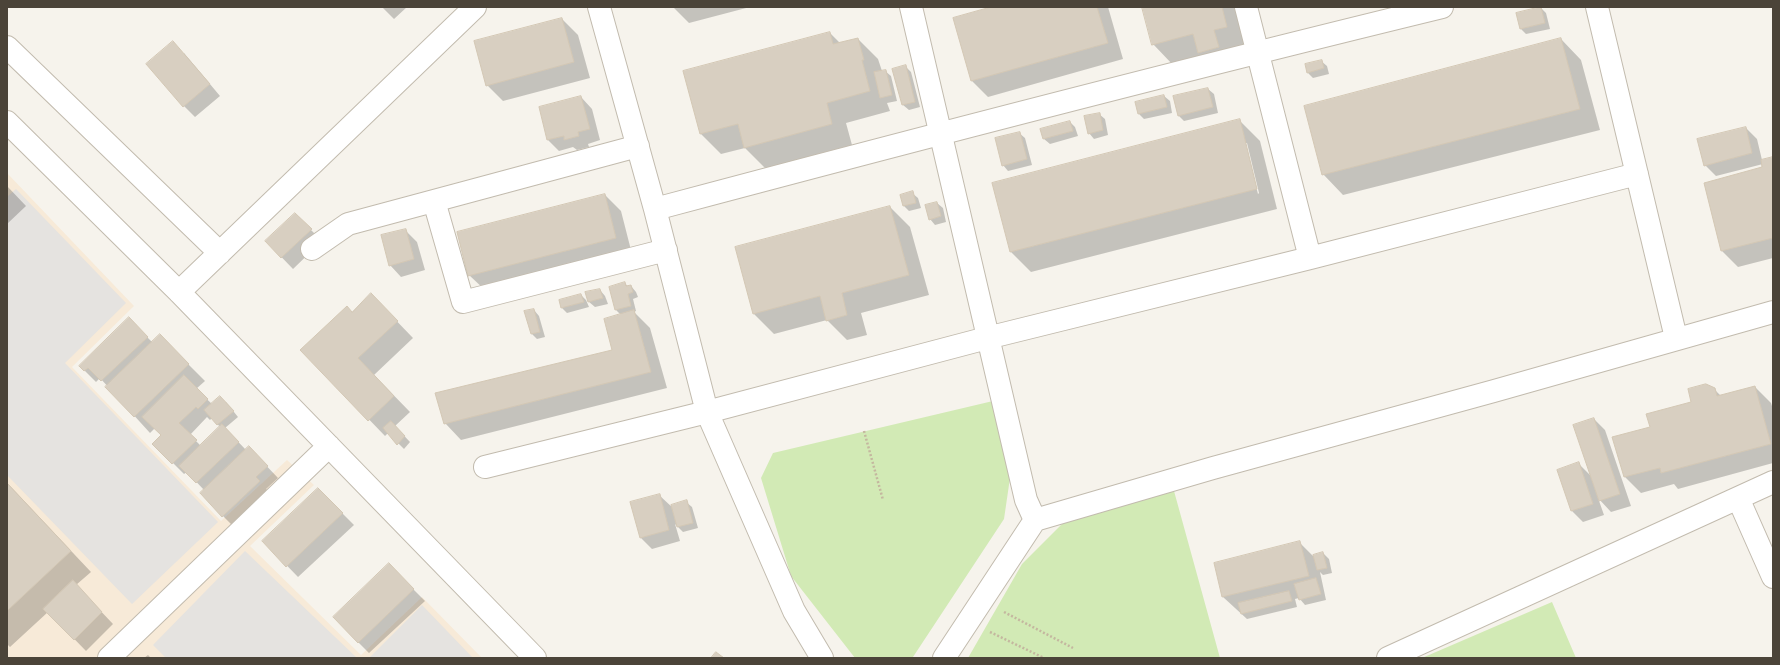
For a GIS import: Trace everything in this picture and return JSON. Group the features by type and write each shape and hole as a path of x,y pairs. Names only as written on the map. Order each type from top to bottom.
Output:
{"street":[{"path":"179,292 475,7"},
{"path":"599,7 666,250 707,412 794,611 822,658"},
{"path":"911,7 939,133 1026,500 1035,520"},
{"path":"1246,7 1310,258"},
{"path":"655,209 939,133 1442,7"},
{"path":"1597,7 1676,338"},
{"path":"7,47 220,253"},
{"path":"7,122 179,292 535,658"},
{"path":"312,249 348,224 638,146"},
{"path":"485,467 707,412 987,338 1310,258 1637,174"},
{"path":"434,201 463,302 666,250"},
{"path":"944,658 1035,520 1213,468 1494,391 1676,338 1773,312"},
{"path":"109,658 329,446"},
{"path":"1388,658 1773,482"},
{"path":"1738,498 1773,577"}],"path":[{"path":"864,431 883,500"},
{"path":"982,600 1073,648"},
{"path":"968,621 1044,658"}],"shaded area":[{"path":"7,173 134,306 72,367 221,521 287,460 314,485 250,546 361,655 422,597 482,658 7,658"},
{"path":"16,189 126,303 65,363 218,522 132,604 7,475 7,197"},
{"path":"245,551 357,658 166,658 153,645"},
{"path":"422,605 473,658 369,658"}],"green space":[{"path":"993,401 1010,478 1004,519 913,657 855,658 791,576 761,478 773,453"},
{"path":"1174,491 1220,658 968,658 1022,564 1065,521"},
{"path":"1552,602 1576,658 1422,658"}],"building":[{"path":"991,7 1097,7 1108,43 971,81 953,18"},
{"path":"1142,7 1222,7 1227,27 1214,30 1219,47 1198,53 1193,34 1152,45"},
{"path":"1541,7 1545,23 1520,29 1516,13"},
{"path":"562,18 574,62 486,86 474,41"},
{"path":"830,32 833,44 858,38 870,91 827,103 832,124 744,148 738,124 700,134 683,71"},
{"path":"1561,38 1580,109 1322,175 1304,106"},
{"path":"173,41 210,84 183,107 146,64"},
{"path":"1322,60 1324,68 1307,73 1305,64"},
{"path":"906,65 915,102 902,105 892,69"},
{"path":"886,70 892,95 880,98 874,72"},
{"path":"1208,88 1213,107 1178,116 1173,96"},
{"path":"1164,95 1167,107 1138,114 1135,102"},
{"path":"581,96 590,129 578,132 579,136 564,140 564,136 547,140 539,107"},
{"path":"1100,113 1103,130 1088,134 1084,116"},
{"path":"1240,119 1257,189 1010,252 992,183"},
{"path":"1070,121 1073,131 1043,139 1040,129"},
{"path":"1746,127 1752,153 1704,166 1697,139"},
{"path":"1020,132 1027,159 1002,166 995,138"},
{"path":"1773,157 1773,238 1721,251 1704,183 1762,167 1761,160"},
{"path":"913,191 916,203 903,206 900,195"},
{"path":"605,194 616,238 468,276 457,232"},
{"path":"937,202 941,216 929,220 925,205"},
{"path":"890,206 909,275 842,293 847,315 826,321 820,296 753,314 735,247"},
{"path":"295,213 312,229 281,258 265,241"},
{"path":"406,229 414,259 389,266 381,235"},
{"path":"625,282 626,286 631,285 633,292 628,294 631,306 615,310 609,287"},
{"path":"600,289 603,298 588,302 585,292"},
{"path":"371,293 398,321 358,358 394,396 368,421 300,350 347,306 352,312"},
{"path":"581,294 584,302 561,308 559,300"},
{"path":"534,309 540,332 531,334 524,311"},
{"path":"634,310 651,372 444,424 435,393 612,350 604,319"},
{"path":"129,317 148,337 101,381 88,368 84,371 79,366"},
{"path":"160,334 189,364 134,417 105,387"},
{"path":"184,375 208,399 198,409 196,407 179,423 197,440 172,464 152,444 161,435 142,417"},
{"path":"1706,384 1715,388 1717,396 1755,386 1771,444 1661,473 1660,468 1624,477 1612,437 1650,427 1646,414 1691,402 1688,389"},
{"path":"220,396 234,411 217,425 204,410"},
{"path":"1594,418 1620,494 1599,501 1573,425"},
{"path":"391,421 405,436 397,445 383,428"},
{"path":"222,424 239,442 196,483 179,466"},
{"path":"249,446 268,466 256,477 260,481 222,517 200,493"},
{"path":"1579,462 1593,504 1571,511 1557,470"},
{"path":"7,483 71,551 7,611"},
{"path":"318,488 343,513 286,567 262,541"},
{"path":"660,494 669,530 640,538 630,502"},
{"path":"687,500 693,523 677,527 671,505"},
{"path":"1300,541 1309,576 1222,597 1214,563"},
{"path":"1323,552 1327,568 1317,570 1313,555"},
{"path":"389,563 414,589 358,643 333,617"},
{"path":"1316,578 1321,594 1299,600 1294,584"},
{"path":"73,580 102,612 74,640 43,609"},
{"path":"1289,591 1292,601 1241,614 1238,603"},
{"path":"716,652 724,658 711,658"}]}
